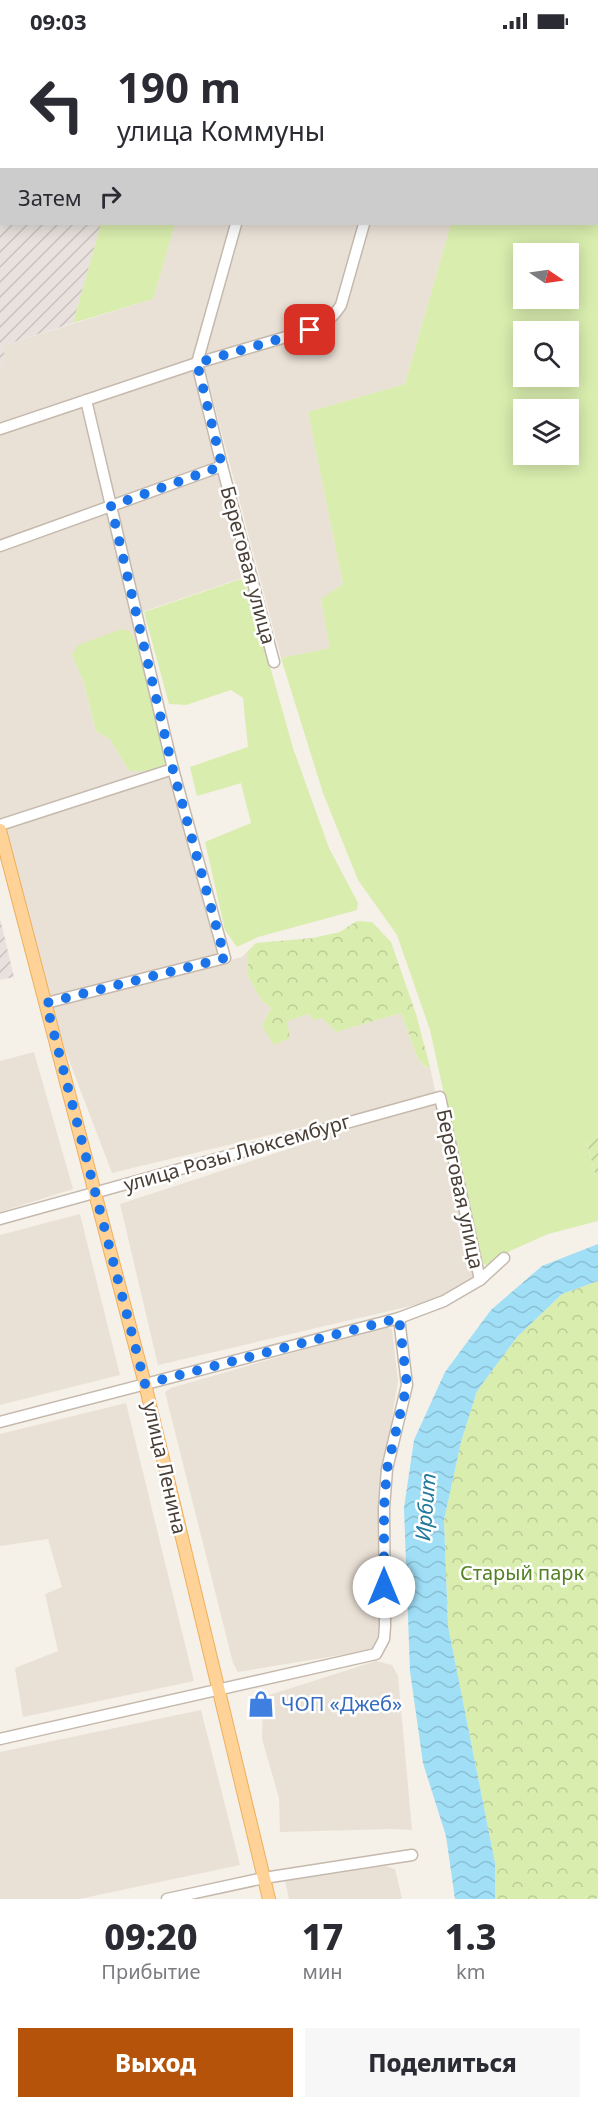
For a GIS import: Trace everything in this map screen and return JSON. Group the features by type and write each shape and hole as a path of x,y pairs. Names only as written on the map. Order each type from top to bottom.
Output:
{"main road":[{"name":"улица Ленина","path":"0,830 145,1384 269,1899"}],"street":[{"name":"Береговая улица","path":"236,225 197,363 274,662"},
{"path":"0,429 197,363 324,324 341,305 363,225"},
{"path":"46,1003 225,958 173,770 86,400"},
{"path":"0,546 222,466"},
{"path":"0,825 173,770"},
{"name":"Береговая улица","path":"440,1097 480,1280"},
{"name":"улица Розы Люксембург","path":"0,1219 440,1097"},
{"path":"0,1422 399,1318 444,1301 480,1280 504,1258"},
{"path":"0,1739 376,1654 384,1639 385,1626 384,1508 387,1469 407,1385 399,1318"},
{"path":"167,1899 264,1878 412,1855"}],"shaded area":[{"path":"0,225 101,225 73,323 4,345 4,364 0,366"},
{"path":"175,225 363,225 340,305 324,323 196,363 251,575 136,614 225,957 48,1001 0,820 0,366 4,364 4,345 153,299","holes":["131,632 140,653 166,757 129,771 110,739 96,731 84,683 72,655"]},
{"path":"364,225 451,225 405,384 308,412 343,584 321,600 331,648 281,658 203,362 310,331 336,315"},
{"path":"0,918 14,977 0,980"},
{"path":"248,951 248,976 262,1001 271,1008 262,1026 310,1014 322,1018 336,1032 401,1013 418,1059 426,1068 430,1067 436,1095 112,1173 48,1005 242,957"},
{"path":"34,1052 73,1189 0,1212 0,1061"},
{"path":"438,1100 476,1278 441,1299 158,1365 120,1204"},
{"path":"80,1214 120,1375 0,1405 0,1235"},
{"path":"383,1327 392,1329 398,1381 380,1492 379,1634 372,1650 238,1672 233,1663 165,1392 171,1388"},
{"path":"126,1403 194,1681 23,1717 15,1668 58,1651 45,1594 62,1587 48,1539 0,1546 0,1434"},
{"path":"376,1661 392,1665 398,1676 412,1830 280,1832 279,1798 262,1739 263,1697"},
{"path":"201,1710 240,1865 79,1899 0,1899 0,1752"},
{"path":"385,1866 395,1869 402,1899 289,1899 285,1881"}],"green space":[{"path":"101,225 175,225 153,299 73,323"},
{"path":"451,225 598,225 598,1136 586,1141 598,1185 598,1221 548,1234 486,1265 481,1263 430,1030 397,935 358,880 323,793 281,658 330,648 321,599 343,584 308,412 405,384"},
{"path":"241,579 249,592 293,748 329,848 358,903 357,910 258,937 237,947 225,930 205,842 251,823 241,783 197,796 190,767 248,747 243,698 231,690 186,705 169,704 144,612"},
{"path":"122,629 131,632 140,653 166,757 164,766 155,771 129,771 110,739 96,731 84,683 72,655 78,645"},
{"path":"357,921 372,922 391,942 416,1014 430,1067 427,1068 418,1059 401,1013 336,1032 322,1018 313,1020 309,1014 287,1021 290,1038 274,1045 262,1026 271,1008 262,1001 248,976 248,951 256,943 313,938 340,932"},
{"path":"598,1136 598,1185 586,1140"},
{"name":"Старый парк","path":"598,1281 598,1897 596,1899 495,1899 495,1863 448,1626 444,1520 461,1442 477,1391 517,1337 562,1294"}],"water":[{"name":"Ирбит","path":"598,1244 598,1281 562,1294 517,1337 477,1391 461,1442 444,1520 448,1626 495,1863 495,1899 455,1899 446,1836 423,1763 410,1671 404,1508 414,1440 445,1372 491,1310 542,1266"}],"place":[{"name":"ЧОП «Джеб»","path":"261,1704"}],"route":[{"path":"310,330 197,363 222,466 111,506 173,770 225,958 46,1003 145,1384 399,1318 407,1385 387,1469 384,1508 384,1587"}]}
